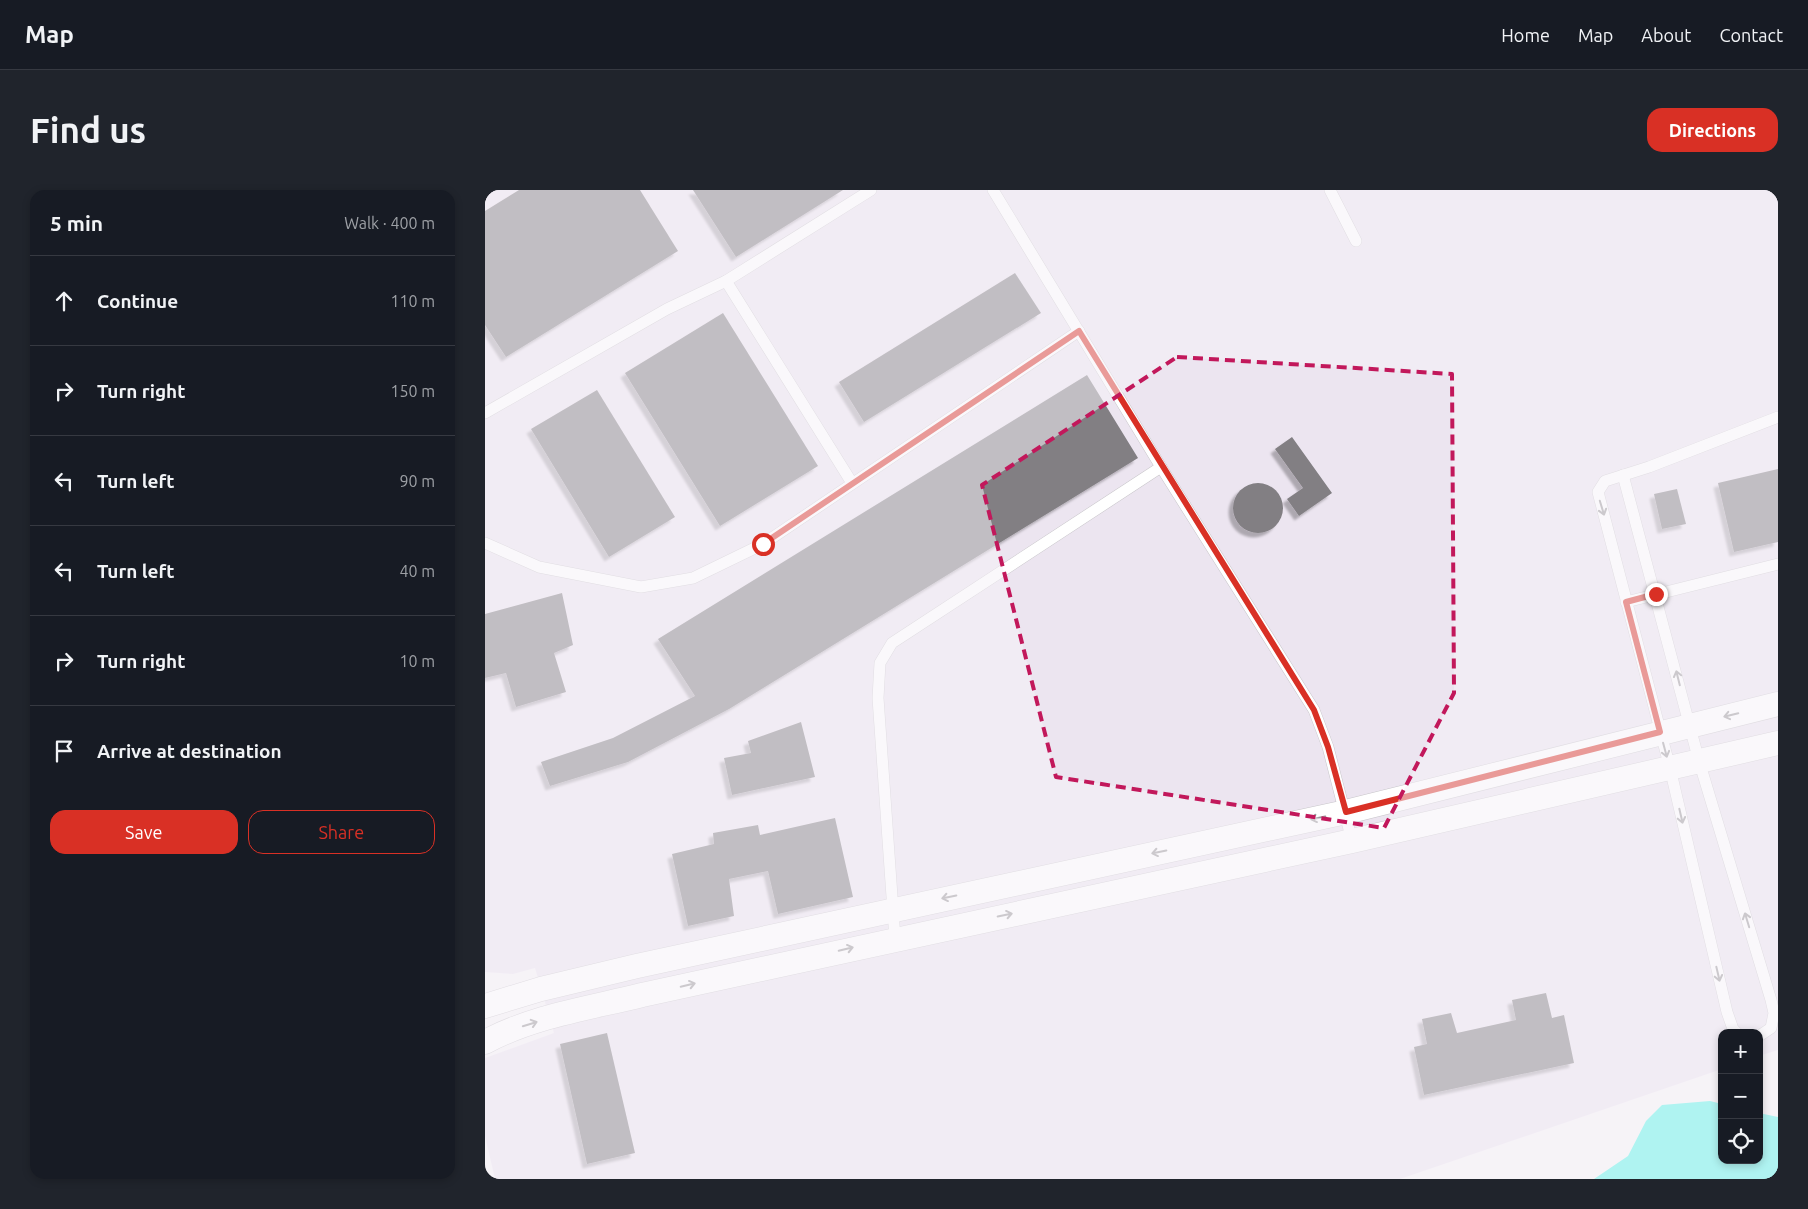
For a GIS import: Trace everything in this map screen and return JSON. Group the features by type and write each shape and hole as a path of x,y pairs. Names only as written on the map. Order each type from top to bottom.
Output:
{"street":[{"path":"485,1006 541,989 637,966 1346,812 1778,704"},
{"path":"485,1042 504,1032 549,1018 642,995 1352,841 1778,743"},
{"path":"637,966 642,995"}],"lane":[{"path":"485,413 667,309 726,281 871,190"},
{"path":"993,190 1161,467 1314,710 1328,747 1352,841"},
{"path":"1331,190 1356,241"},
{"path":"726,281 853,483"},
{"path":"485,543 539,567 641,587 693,578 763,544 1079,331"},
{"path":"1733,1029 1660,732 1597,492 1605,481 1778,417"},
{"path":"895,939 878,698 880,663 892,643 1161,467"},
{"path":"1623,475 1699,761 1774,1013 1771,1028 1763,1033"},
{"path":"1626,602 1778,564"}],"highlighted area":[{"path":"1177,357 1452,374 1454,693 1384,828 1056,777 982,485"}],"shaded area":[{"path":"485,190 1778,190 1778,1050 1763,1055 1763,1029 1718,1029 1718,1070 1400,1179 495,1179 485,1136 485,1058 554,1033 535,968 513,974 485,972"}],"water":[{"path":"1710,1101 1718,1103 1718,1164 1763,1164 1763,1114 1778,1117 1778,1179 1594,1179 1628,1156 1646,1121 1662,1105"}],"building":[{"path":"519,190 640,190 678,251 506,357 485,325 485,211"},
{"path":"693,190 843,190 736,257"},
{"path":"1015,273 1041,313 864,422 839,382"},
{"path":"723,313 818,466 720,526 625,373"},
{"path":"1087,375 1138,458 729,709 628,762 550,786 541,762 613,738 695,696 658,639"},
{"path":"597,390 675,517 609,557 531,429"},
{"path":"1292,437 1332,493 1299,516 1287,499 1303,488 1275,449"},
{"path":"1778,469 1778,542 1734,552 1718,483"},
{"path":"1263,483 1276,490 1282,498 1282,518 1276,526 1268,532 1253,533 1240,526 1234,518 1233,503 1240,490 1248,484"},
{"path":"1677,489 1686,524 1662,529 1654,494"},
{"path":"562,593 573,645 554,653 566,692 516,707 506,673 485,678 485,614"},
{"path":"801,722 815,777 732,795 724,758 751,753 748,741"},
{"path":"835,818 853,897 778,914 768,871 729,879 734,916 688,926 672,854 714,844 713,833 758,825 760,835"},
{"path":"1546,993 1552,1018 1564,1015 1574,1063 1424,1095 1414,1047 1427,1044 1422,1019 1451,1013 1457,1033 1516,1020 1512,1000"},
{"path":"607,1033 635,1153 587,1164 560,1044"}],"route":[{"path":"763,544 1079,331 1161,467 1314,710 1328,747 1346,812 1660,732 1626,602 1656,594"}]}
